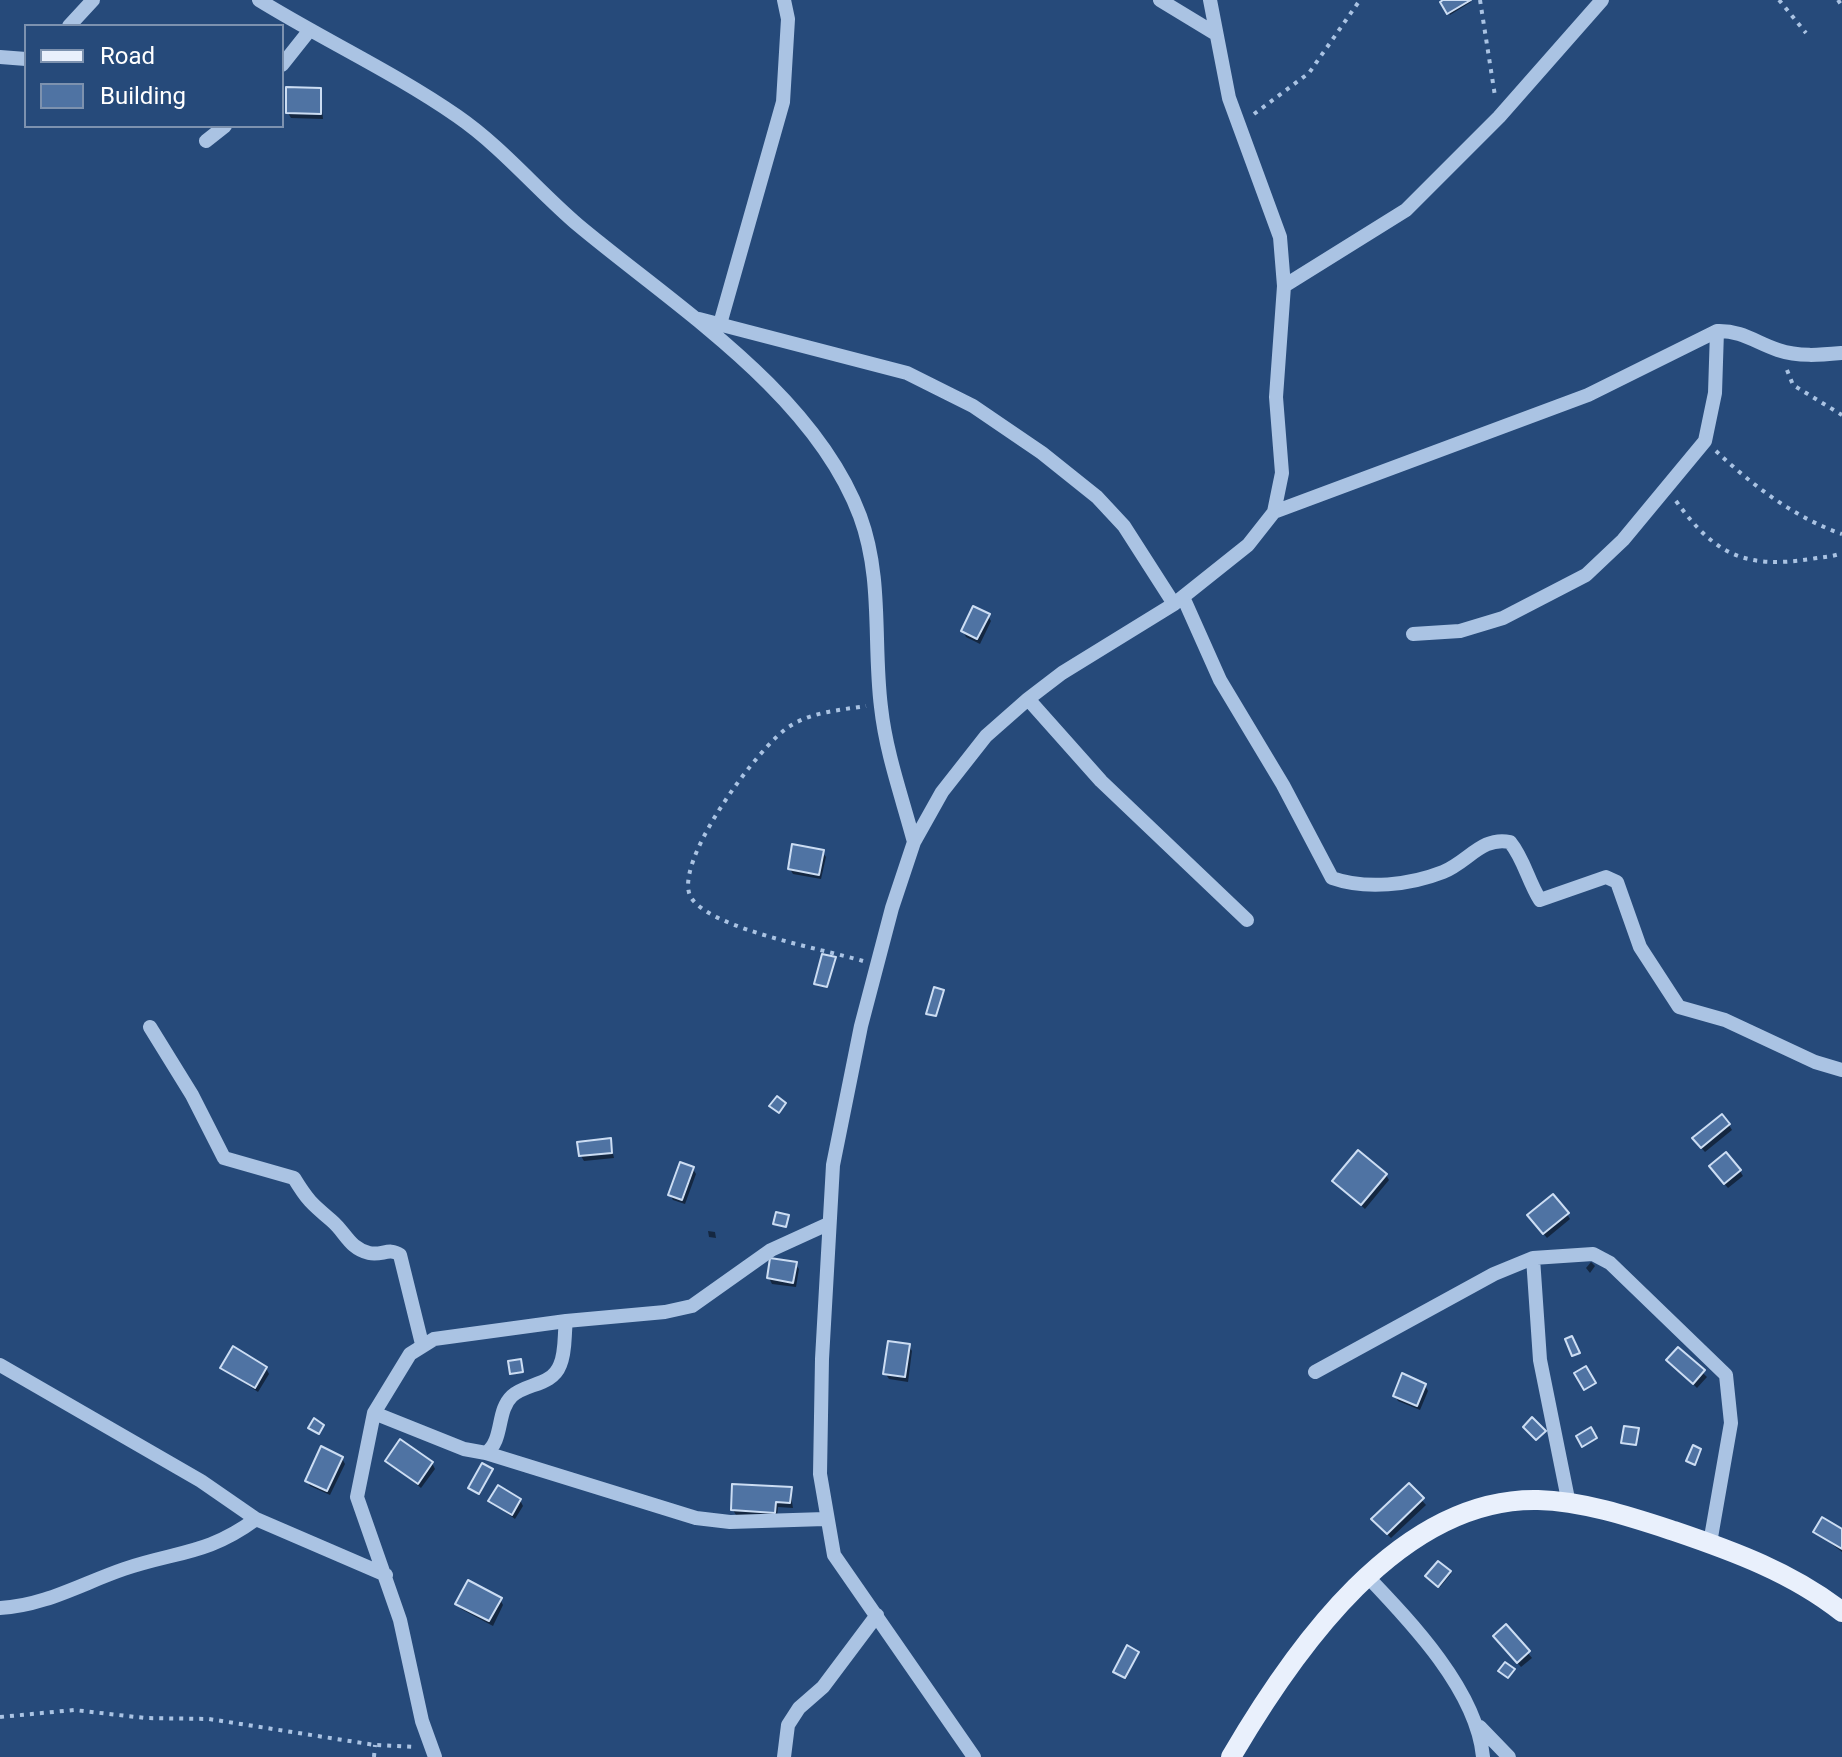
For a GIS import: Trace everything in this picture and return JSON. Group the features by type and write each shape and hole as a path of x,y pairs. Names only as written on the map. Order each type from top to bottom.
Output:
{"main road":[{"path":"1231,1757 1264,1701 1326,1621 1367,1576 1440,1525 1493,1506 1537,1500 1613,1513 1710,1543 1786,1575 1842,1612"}],"street":[{"path":"71,24 93,0"},
{"path":"259,0 457,116 579,226 699,319 794,411 824,448 849,489 861,519 875,585 884,732 914,842"},
{"path":"720,324 783,102 788,19 784,0"},
{"path":"1160,0 1216,34"},
{"path":"974,1757 877,1615 837,1563 825,1519 820,1474 828,1224 839,1129 861,1026 892,908 914,842 927,815 961,766 986,736 1028,699 1062,673 1179,601 1248,545 1274,512 1282,473 1276,397 1284,286 1280,237 1239,125 1210,0"},
{"path":"1284,286 1406,210 1499,117 1602,0"},
{"path":"284,62 309,31"},
{"path":"0,57 24,59"},
{"path":"206,141 222,128"},
{"path":"699,319 907,373 973,406 1042,453 1097,497 1124,526 1179,601 1332,878 1346,883 1396,884 1445,871 1491,841 1501,840 1510,842 1519,853 1529,882 1540,900 1606,877 1617,882 1640,947 1679,1007 1725,1020 1815,1062 1842,1070"},
{"path":"1274,512 1588,395 1717,331 1732,331 1778,350 1804,356 1842,353"},
{"path":"1413,634 1460,631 1503,618 1586,575 1623,540 1705,441 1715,393 1717,331"},
{"path":"1028,699 1101,781 1247,920"},
{"path":"150,1027 192,1095 224,1158 294,1178 310,1205 334,1222 347,1243 369,1253 390,1250 400,1255 422,1344"},
{"path":"432,1752 386,1575 357,1497 374,1413 399,1368 422,1344 446,1337 665,1312 692,1306 771,1250 828,1224"},
{"path":"1315,1372 1494,1274 1533,1258 1593,1254 1610,1263 1726,1375 1731,1423 1710,1543"},
{"path":"1533,1258 1540,1360 1569,1504"},
{"path":"486,1453 496,1441 503,1413 512,1396 545,1381 561,1365 566,1321"},
{"path":"0,1365 201,1481 256,1519 386,1575"},
{"path":"374,1413 464,1449 486,1453 696,1518 730,1522 825,1519"},
{"path":"0,1608 39,1602 127,1568 202,1550 232,1536 256,1519"},
{"path":"1367,1576 1413,1624 1479,1727 1509,1757"},
{"path":"784,1757 788,1725 799,1708 823,1687 877,1615"},
{"path":"1479,1727 1483,1757"}],"path":[{"path":"1239,125 1309,73 1360,0"},
{"path":"1480,0 1499,117"},
{"path":"1779,0 1806,33"},
{"path":"1838,0 1842,6"},
{"path":"1778,350 1793,385 1842,415"},
{"path":"1705,441 1738,472 1811,523 1842,534"},
{"path":"1667,489 1707,539 1740,560 1789,563 1842,553"},
{"path":"879,965 724,923 691,899 687,882 705,831 764,751 787,727 810,716 880,703"},
{"path":"0,1717 74,1710 145,1718 209,1719 432,1752"},
{"path":"374,1757 375,1745"}],"building":[{"path":"1471,0 1447,14 1440,2"},
{"path":"286,87 321,88 321,114 286,113"},
{"path":"973,606 990,614 977,639 961,631"},
{"path":"792,844 824,850 819,875 788,869"},
{"path":"822,954 836,957 827,987 814,984"},
{"path":"934,987 944,990 936,1016 926,1014"},
{"path":"777,1096 786,1103 779,1113 769,1106"},
{"path":"1722,1114 1730,1124 1701,1148 1692,1138"},
{"path":"611,1138 612,1153 579,1156 577,1142"},
{"path":"1358,1150 1387,1174 1361,1205 1332,1181"},
{"path":"1726,1152 1741,1170 1724,1184 1709,1166"},
{"path":"680,1162 694,1167 682,1200 668,1195"},
{"path":"1553,1194 1569,1213 1543,1234 1527,1215"},
{"path":"776,1212 789,1215 786,1227 773,1224"},
{"path":"770,1258 797,1262 793,1283 767,1278"},
{"path":"1572,1336 1580,1353 1572,1356 1565,1339"},
{"path":"888,1341 910,1344 905,1377 883,1374"},
{"path":"233,1346 267,1367 255,1388 220,1368"},
{"path":"1678,1347 1705,1370 1693,1384 1666,1360"},
{"path":"521,1359 523,1372 510,1374 508,1361"},
{"path":"1586,1366 1596,1383 1584,1390 1574,1373"},
{"path":"1402,1373 1426,1384 1417,1406 1393,1396"},
{"path":"1532,1417 1546,1431 1536,1440 1523,1427"},
{"path":"314,1418 324,1425 319,1434 308,1428"},
{"path":"1624,1426 1639,1428 1636,1445 1621,1443"},
{"path":"1591,1427 1597,1438 1582,1447 1576,1436"},
{"path":"400,1439 433,1462 418,1484 385,1461"},
{"path":"1693,1445 1701,1449 1695,1465 1686,1461"},
{"path":"321,1446 343,1457 327,1491 305,1481"},
{"path":"482,1463 493,1469 479,1494 468,1488"},
{"path":"1409,1483 1424,1498 1387,1534 1371,1519"},
{"path":"732,1484 792,1487 790,1503 776,1502 775,1513 731,1510"},
{"path":"498,1485 521,1499 512,1515 488,1501"},
{"path":"1822,1517 1842,1529 1842,1549 1813,1532"},
{"path":"1438,1561 1451,1571 1438,1587 1425,1576"},
{"path":"468,1580 502,1598 489,1621 455,1604"},
{"path":"1506,1624 1530,1651 1517,1663 1493,1636"},
{"path":"1127,1645 1139,1652 1125,1678 1113,1672"},
{"path":"1505,1662 1515,1669 1508,1678 1498,1671"}]}
